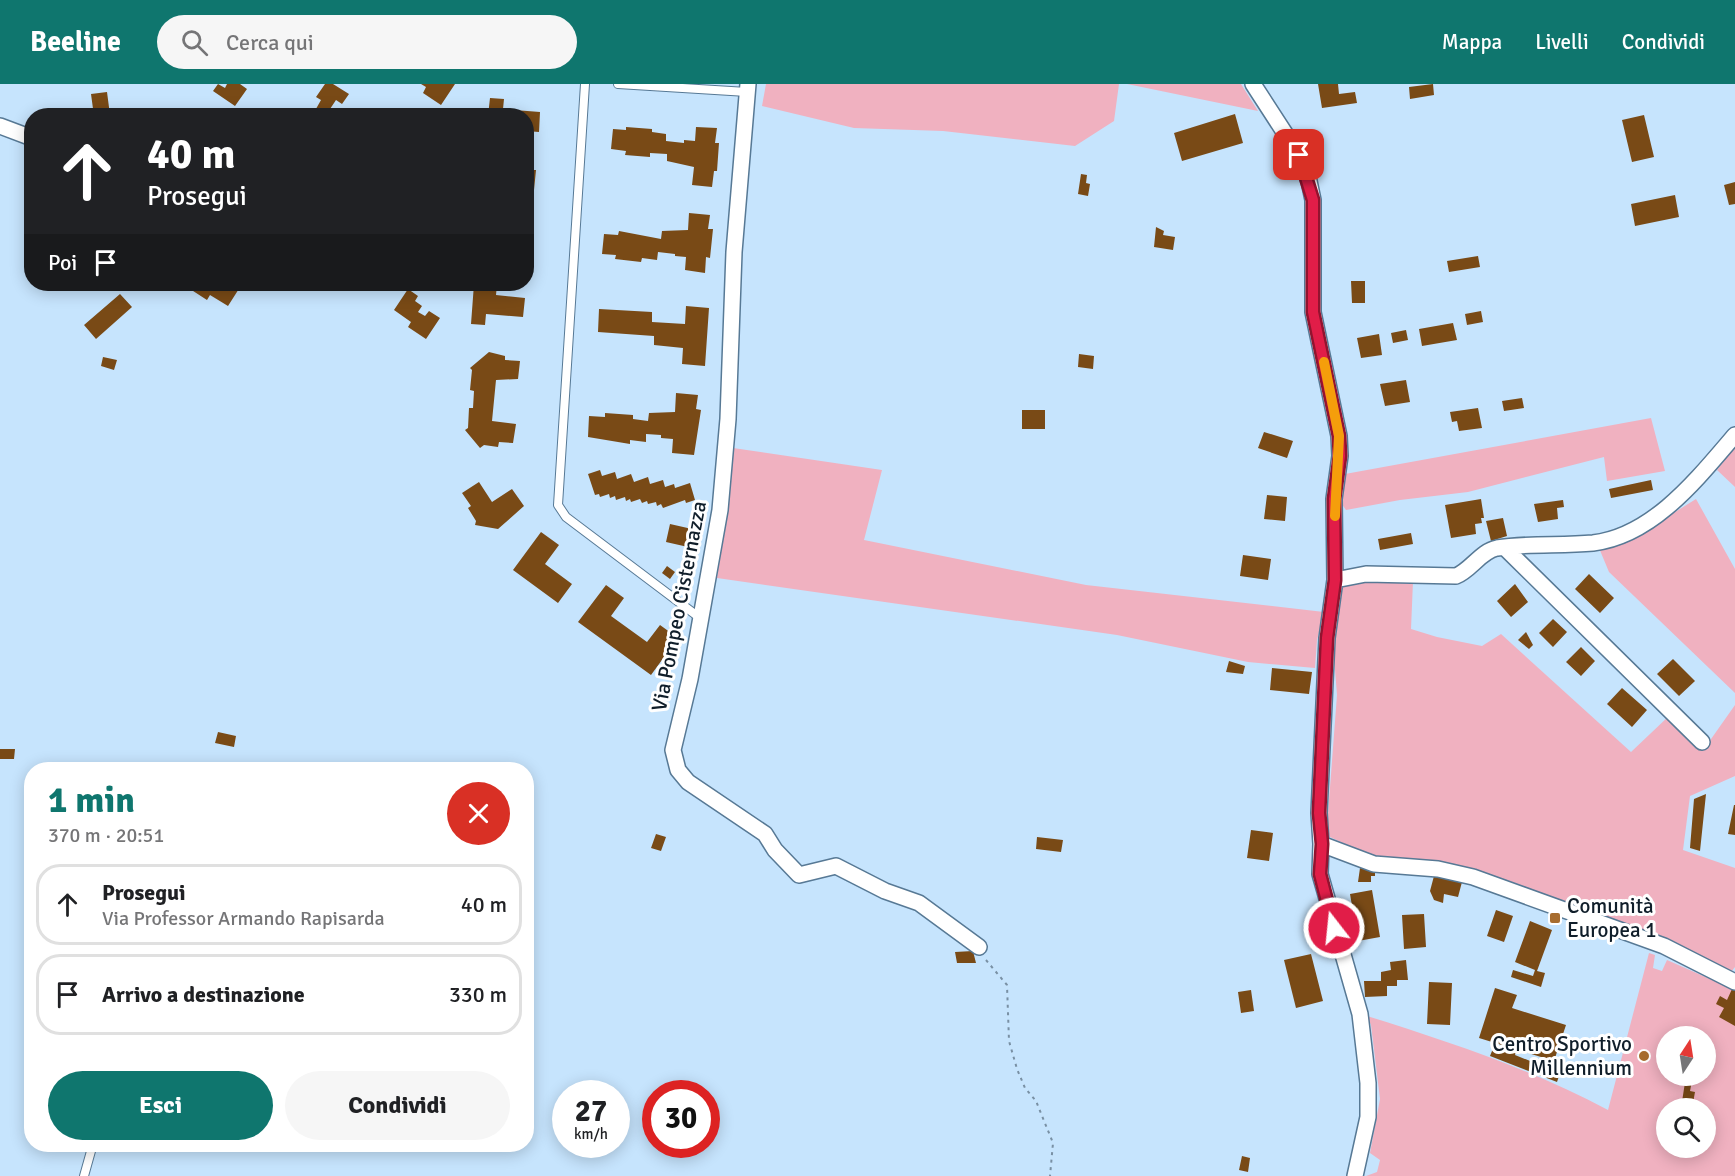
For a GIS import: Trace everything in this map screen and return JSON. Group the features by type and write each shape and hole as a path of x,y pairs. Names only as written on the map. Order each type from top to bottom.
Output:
{"street":[{"path":"1253,84 1299,155 1313,200 1313,312 1339,436 1340,456 1334,499 1335,580 1327,638 1319,813 1322,844 1320,874 1323,893 1360,1014 1369,1105 1355,1176"},
{"name":"Via Pompeo Cisternazza","path":"747,88 734,252 728,419 720,510 687,692 673,750 678,770 688,782 765,834 775,850 799,875 836,866 885,891 919,903 979,947"},
{"path":"0,126 24,135"},
{"path":"1335,580 1366,574 1456,576 1495,548 1596,542 1617,536 1655,517 1674,502 1691,487 1735,435"},
{"path":"1505,548 1702,742"},
{"path":"1322,844 1374,864 1438,869 1473,877 1664,946 1735,982"}],"lane":[{"path":"585,84 558,505 566,517 701,619"},
{"path":"618,84 747,88"},
{"path":"84,1176 91,1152"}],"path":[{"path":"979,947 990,967 1007,985 1009,1041 1025,1088 1036,1101 1053,1143 1050,1176"}],"shaded area":[{"path":"766,84 1119,84 1114,121 1075,146 943,131 854,128 762,106"},
{"path":"1127,84 1241,84 1258,111"},
{"path":"1651,418 1665,471 1607,481 1604,457 1468,492 1400,500 1346,510 1339,500 1345,474"},
{"path":"1735,446 1735,487 1717,470"},
{"path":"733,448 882,470 864,540 1086,585 1324,612 1317,640 1315,668 1248,662 1117,635 717,578"},
{"path":"1696,499 1735,569 1735,693 1609,572 1599,548 1664,519"},
{"path":"1373,580 1413,581 1411,629 1482,646 1501,634 1631,752 1670,715 1704,749 1735,705 1735,776 1690,796 1683,850 1735,868 1735,967 1731,972 1667,938 1498,877 1421,860 1371,856 1330,837 1327,827 1337,695 1333,644 1343,586"},
{"path":"1649,953 1655,955 1653,968 1662,971 1667,960 1735,990 1735,1176 1366,1176 1377,1172 1380,1160 1370,1153 1380,1099 1371,1025 1367,1016 1490,1057 1579,1095 1608,1110"}],"building":[{"path":"218,84 225,88 227,84 240,84 247,89 235,106 213,91"},
{"path":"325,84 333,84 349,94 342,104 336,100 331,108 316,108 321,100 316,97"},
{"path":"421,84 455,84 441,105 423,93 426,87"},
{"path":"1318,84 1338,84 1339,94 1355,92 1357,103 1322,108"},
{"path":"1433,84 1434,95 1410,99 1409,87"},
{"path":"107,92 109,108 93,108 91,94"},
{"path":"490,98 504,99 503,108 489,108"},
{"path":"534,112 540,112 539,132 534,132"},
{"path":"1235,114 1243,143 1182,161 1174,133"},
{"path":"1644,115 1654,157 1632,162 1622,120"},
{"path":"626,127 652,129 652,132 666,134 666,141 684,143 684,140 695,141 696,127 717,128 715,143 719,143 717,171 714,171 712,187 692,185 694,167 667,161 667,154 650,153 650,157 625,155 626,151 611,149 613,129 626,130"},
{"path":"1081,174 1087,175 1086,183 1090,184 1088,196 1078,194"},
{"path":"1735,182 1735,204 1729,205 1724,185"},
{"path":"1675,195 1679,217 1635,226 1631,204"},
{"path":"689,213 710,215 708,229 713,229 710,258 706,257 705,273 685,270 686,257 675,256 675,254 658,252 657,260 642,258 641,262 615,259 616,255 602,254 604,234 618,235 619,231 661,239 662,231 688,230"},
{"path":"1156,227 1164,231 1163,235 1175,237 1173,250 1154,247"},
{"path":"1478,256 1480,267 1449,272 1447,261"},
{"path":"1351,281 1365,281 1365,303 1352,303"},
{"path":"193,291 238,291 228,306 210,295 207,300"},
{"path":"407,291 411,291 418,296 415,301 422,306 418,312 425,316 429,311 440,318 426,339 408,327 411,322 394,310"},
{"path":"473,291 496,291 496,295 525,298 523,317 486,314 485,325 471,324"},
{"path":"120,294 132,307 96,339 84,325"},
{"path":"686,306 709,308 705,366 682,364 683,348 654,345 654,336 598,332 599,309 652,312 652,322 685,324"},
{"path":"1481,311 1483,322 1467,325 1465,314"},
{"path":"1453,323 1457,340 1422,346 1419,329"},
{"path":"1406,330 1408,340 1393,343 1391,333"},
{"path":"1379,334 1382,355 1361,358 1357,338"},
{"path":"489,352 505,356 505,360 520,361 518,379 496,380 492,421 516,424 513,443 499,442 498,447 484,445 480,448 465,430 468,428 469,408 473,408 474,391 470,390 472,370 470,368"},
{"path":"1079,354 1094,356 1093,369 1078,367"},
{"path":"103,357 117,360 114,370 101,366"},
{"path":"1406,380 1410,402 1385,406 1380,384"},
{"path":"676,393 698,395 696,409 701,410 694,455 672,453 673,439 661,438 661,435 646,434 646,442 630,440 630,444 588,437 589,416 605,417 605,413 633,415 633,419 648,421 649,413 675,412"},
{"path":"1522,398 1524,408 1504,411 1502,401"},
{"path":"1478,408 1482,428 1459,431 1457,421 1452,422 1450,412"},
{"path":"1022,410 1045,410 1045,429 1022,429"},
{"path":"1264,432 1293,441 1287,458 1258,448"},
{"path":"600,470 602,476 615,472 617,479 631,474 634,482 648,477 650,484 663,480 665,487 674,484 675,488 690,483 695,500 686,503 685,500 663,508 661,504 657,506 656,502 642,503 640,499 631,502 630,499 626,501 625,497 616,500 615,496 610,498 609,494 600,497 599,494 595,495 588,474"},
{"path":"1651,480 1653,490 1611,498 1609,489"},
{"path":"479,482 492,502 512,489 524,506 498,529 475,525 476,521 468,508 471,506 462,493"},
{"path":"1267,495 1287,497 1285,521 1264,519"},
{"path":"1481,499 1484,518 1481,518 1482,523 1475,524 1476,534 1451,538 1445,505"},
{"path":"1563,500 1564,507 1557,508 1558,519 1538,522 1534,504"},
{"path":"1503,518 1507,536 1491,541 1486,521"},
{"path":"670,524 692,529 688,547 666,542"},
{"path":"541,532 559,545 545,564 572,584 558,603 513,570"},
{"path":"1411,533 1413,544 1380,550 1378,539"},
{"path":"1243,555 1271,559 1268,580 1240,576"},
{"path":"667,566 675,572 670,579 662,573"},
{"path":"1589,574 1614,598 1600,613 1575,589"},
{"path":"1515,584 1528,602 1511,617 1497,601"},
{"path":"606,585 624,598 611,616 647,642 660,625 678,638 651,675 578,622"},
{"path":"1553,619 1567,632 1553,647 1539,633"},
{"path":"1526,632 1533,645 1529,649 1518,640"},
{"path":"1581,647 1595,661 1581,676 1566,662"},
{"path":"1673,659 1695,681 1679,696 1657,674"},
{"path":"1229,661 1245,666 1243,674 1226,672"},
{"path":"1272,668 1312,672 1309,694 1270,690"},
{"path":"1622,688 1647,710 1632,727 1607,704"},
{"path":"218,732 236,736 234,747 215,743"},
{"path":"0,749 15,749 14,759 0,759"},
{"path":"1706,794 1700,851 1690,848 1694,799"},
{"path":"1735,805 1735,835 1728,834"},
{"path":"1251,830 1273,833 1269,861 1247,858"},
{"path":"656,834 666,837 661,851 651,848"},
{"path":"1037,837 1063,840 1061,852 1036,849"},
{"path":"1360,868 1375,872 1375,876 1371,876 1371,882 1358,882"},
{"path":"1434,876 1462,882 1458,897 1444,894 1443,903 1434,900 1430,891"},
{"path":"1372,890 1380,937 1358,941 1350,894"},
{"path":"1496,910 1513,916 1504,942 1487,936"},
{"path":"1424,914 1426,947 1404,949 1402,915"},
{"path":"1530,921 1552,930 1537,971 1545,973 1541,987 1511,977 1513,970 1533,976 1535,970 1515,962"},
{"path":"973,951 976,963 957,963 955,952"},
{"path":"1311,954 1323,1001 1296,1008 1284,960"},
{"path":"1406,960 1408,980 1397,980 1397,986 1387,986 1387,996 1365,997 1364,981 1381,981 1381,972 1391,970 1390,962"},
{"path":"1429,982 1452,983 1450,1025 1427,1024"},
{"path":"1495,988 1517,995 1512,1008 1566,1025 1554,1061 1479,1038"},
{"path":"1732,989 1735,990 1735,1026 1719,1017 1724,1008 1716,1004 1720,996 1727,1000"},
{"path":"1251,990 1254,1011 1241,1013 1238,992"},
{"path":"1494,1046 1516,1052 1515,1055 1560,1073 1557,1082 1490,1056"},
{"path":"1684,1086 1691,1086 1690,1091 1695,1092 1694,1098 1683,1098"},
{"path":"1242,1156 1250,1158 1248,1172 1239,1170"}],"slow traffic":[{"path":"1324,362 1339,436 1340,456 1334,499 1335,516"}],"place":[{"name":"Comunità Europea 1","path":"1555,918"},
{"name":"Centro Sportivo Millennium","path":"1644,1056"}],"route":[{"path":"1299,155 1313,200 1315,272 1313,312 1334,405 1340,456 1334,499 1335,580 1327,638 1319,813 1322,844 1320,874 1323,893 1334,928"}]}
